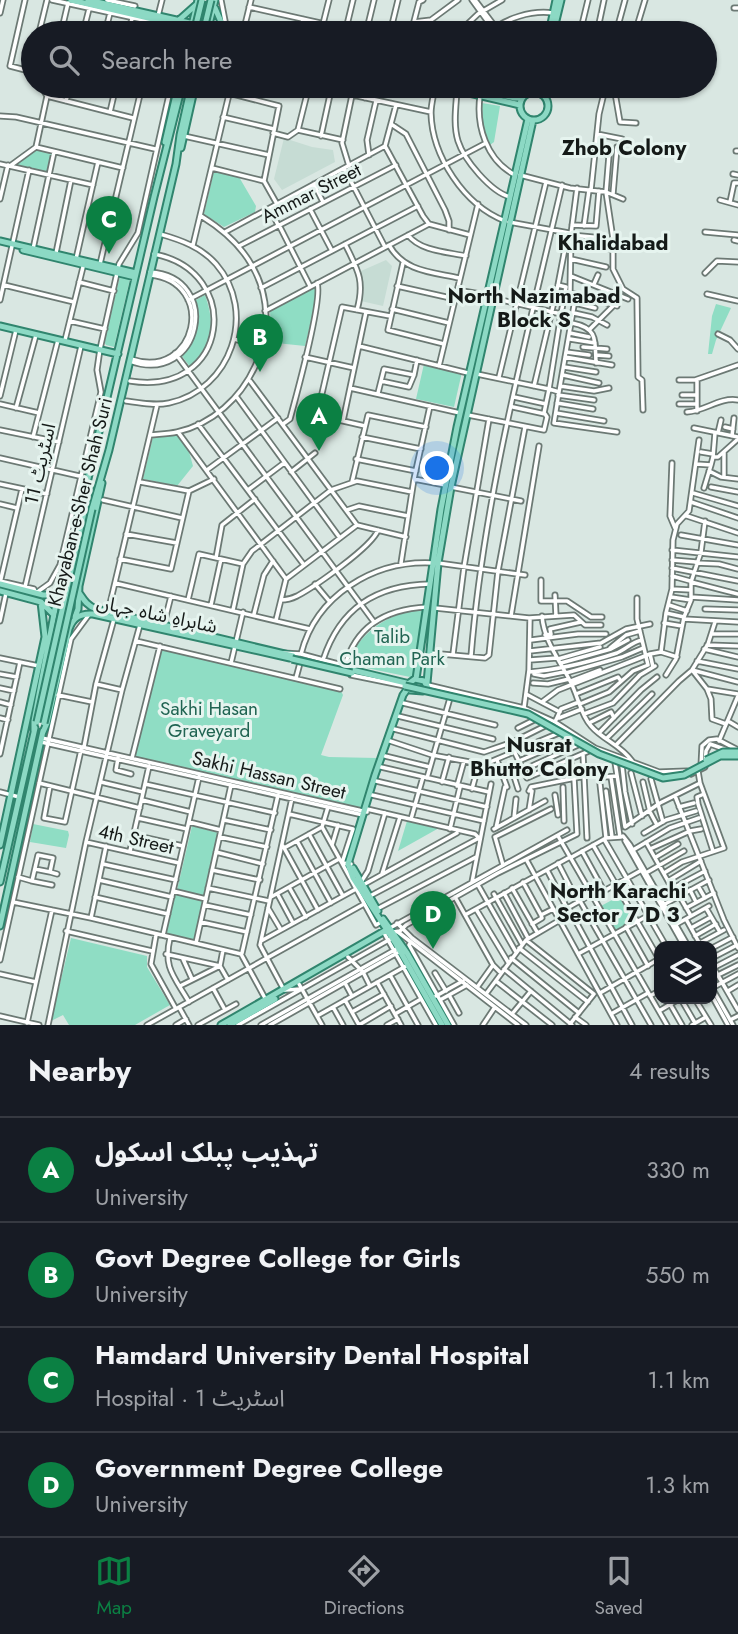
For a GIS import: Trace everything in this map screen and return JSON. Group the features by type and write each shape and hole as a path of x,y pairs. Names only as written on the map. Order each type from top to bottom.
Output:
{"main road":[{"path":"90,0 135,5 158,20"},
{"path":"552,21 559,0"},
{"path":"554,21 559,0"},
{"path":"192,21 199,1"},
{"path":"180,21 199,1"},
{"path":"194,21 199,1"},
{"path":"69,2 165,21"},
{"path":"213,2 220,21"},
{"path":"208,21 213,2"},
{"path":"162,162 177,98"},
{"name":"Khayaban-e-Sher Shah Suri","path":"96,447 178,98"},
{"name":"Khayaban-e-Sher Shah Suri","path":"0,882 89,509 109,450 131,360 190,98"},
{"path":"500,98 520,105"},
{"path":"522,98 520,105 522,113 531,119 540,118 547,110 545,98"},
{"path":"431,1000 406,966 391,933 381,922 345,862 372,796 426,642 437,548 457,441 531,119"},
{"path":"507,221 510,197 517,175"},
{"path":"0,243 136,275"},
{"path":"13,246 33,248 118,271"},
{"path":"0,326 118,354"},
{"path":"0,845 54,616 54,602 66,575 85,477 96,447"},
{"path":"89,509 96,447"},
{"path":"44,739 78,608 109,450"},
{"path":"430,607 430,584 435,563"},
{"path":"0,582 51,595 65,586 73,585 79,595"},
{"path":"3,592 41,601 61,624 73,620"},
{"name":"شاہراہِ شاہ جہاں","path":"79,595 91,607 141,625 237,645"},
{"path":"34,731 45,638 41,601"},
{"name":"شاہراہِ شاہ جہاں","path":"73,620 90,614 112,615 164,625 237,645"},
{"path":"410,685 423,691 428,684 426,642"},
{"path":"237,645 525,713 599,754 663,778 684,775 720,756 738,754"},
{"path":"410,685 428,684"},
{"path":"365,812 403,695 410,685"},
{"name":"Khayaban-e-Sher Shah Suri","path":"0,926 44,739 40,722"},
{"path":"345,862 370,897 445,1025"},
{"path":"230,1025 246,1021 291,989 301,987 308,978 350,959 391,933"},
{"path":"220,1025 391,933"}],"street":[{"path":"0,13 3,0"},
{"path":"21,68 10,66 25,0"},
{"path":"43,21 50,0 69,2 132,18 158,20 162,0"},
{"path":"107,0 135,5"},
{"path":"221,0 225,21"},
{"path":"246,21 251,0"},
{"path":"324,21 329,0"},
{"path":"348,21 353,0"},
{"path":"368,21 374,0"},
{"path":"393,21 398,0"},
{"path":"422,21 431,20 458,0"},
{"path":"473,0 488,21"},
{"path":"471,21 482,11 502,0"},
{"path":"583,21 588,0"},
{"path":"600,21 604,0"},
{"path":"619,21 625,0"},
{"path":"639,21 645,0"},
{"path":"414,21 420,1"},
{"path":"64,21 69,2"},
{"path":"249,7 311,21"},
{"path":"86,21 89,9"},
{"path":"108,21 110,13"},
{"path":"508,21 531,13 553,13"},
{"path":"0,200 9,166 36,148 47,98"},
{"path":"55,98 134,118"},
{"path":"110,112 113,98"},
{"path":"100,264 139,98"},
{"path":"36,593 50,583 60,565 85,477 100,393 97,370 100,349 120,262 138,233 168,98"},
{"path":"193,245 228,98"},
{"path":"248,98 279,106 264,181 277,204"},
{"path":"223,117 288,137 299,130 307,98"},
{"path":"321,136 329,98"},
{"path":"351,98 343,140 346,167 376,228 402,263 420,270 459,278"},
{"path":"365,98 431,112"},
{"path":"434,98 431,112 434,136 457,182 478,204 507,221 603,238"},
{"path":"458,98 458,141 490,185 510,197"},
{"path":"480,98 478,118 486,143 494,156 511,173 606,192 623,199"},
{"path":"584,226 604,98"},
{"path":"616,98 620,122 636,123"},
{"path":"369,155 367,140 376,101"},
{"path":"396,105 385,146 418,206 429,224 471,235"},
{"path":"0,116 16,117 156,149"},
{"path":"391,124 406,134 449,221 449,230"},
{"path":"299,130 343,140"},
{"path":"597,134 622,138"},
{"path":"182,136 269,155"},
{"path":"190,299 486,143"},
{"path":"225,232 385,146"},
{"path":"36,148 123,168"},
{"path":"613,195 617,148"},
{"path":"33,248 54,152"},
{"path":"595,152 609,155 606,192 614,272 623,289 638,298 638,377 642,380 642,410"},
{"path":"76,259 98,162"},
{"path":"0,164 93,184"},
{"name":"Ammar Street","path":"239,246 396,165"},
{"path":"212,168 264,181"},
{"path":"0,300 29,170"},
{"path":"55,254 71,180"},
{"path":"499,378 546,182"},
{"path":"730,202 734,183 738,183"},
{"path":"314,184 323,202"},
{"path":"471,656 474,612 492,495 562,185"},
{"path":"534,386 572,225 577,188"},
{"path":"596,226 599,191"},
{"path":"720,200 738,205"},
{"path":"439,366 478,204"},
{"path":"261,288 418,206"},
{"path":"270,208 310,286"},
{"path":"310,209 332,251"},
{"path":"150,435 178,432 219,412 250,380 262,347 265,311 253,266 225,232 201,216"},
{"path":"265,311 429,224"},
{"path":"572,225 604,227"},
{"path":"705,232 738,235"},
{"path":"126,401 157,405 176,401 202,388 222,367 234,339 236,313 227,280 215,262 193,245 160,234"},
{"path":"350,388 544,430 547,417 544,414 561,314 571,276 570,234"},
{"path":"408,235 414,243 466,256"},
{"path":"345,244 360,275 361,288 357,310"},
{"path":"571,247 613,249"},
{"path":"130,382 168,381 188,371 204,355 213,337 214,316 202,281 181,263 155,254"},
{"path":"571,259 606,267"},
{"path":"705,273 717,261 738,262"},
{"path":"33,437 61,340 70,321 84,263"},
{"path":"402,263 388,330 444,344"},
{"path":"0,266 8,268"},
{"path":"0,273 6,275"},
{"path":"131,360 152,362 176,355 191,329 190,299 177,281 163,274 150,274"},
{"path":"594,284 598,275"},
{"path":"571,276 628,299"},
{"path":"79,282 114,291"},
{"path":"283,424 290,419 319,296 317,282"},
{"path":"4,285 74,302"},
{"path":"558,285 568,287"},
{"path":"397,286 455,299"},
{"path":"568,287 570,293 615,306 590,329"},
{"path":"457,290 561,314"},
{"path":"576,294 554,423 617,432"},
{"path":"707,294 738,301"},
{"path":"575,303 595,308"},
{"path":"365,426 317,415 329,362 342,307 390,316"},
{"path":"392,309 449,323"},
{"path":"343,421 366,312"},
{"path":"574,313 600,320 607,325"},
{"path":"70,321 105,329"},
{"path":"572,323 590,329 596,345 596,363"},
{"path":"0,396 16,330"},
{"path":"570,333 589,337"},
{"path":"718,334 730,340 738,349"},
{"path":"16,408 36,335"},
{"path":"234,339 262,347"},
{"path":"569,339 607,349"},
{"name":"اسٹریٹ 11","path":"25,588 82,345"},
{"path":"583,346 596,345"},
{"path":"359,346 594,400"},
{"path":"566,354 589,355"},
{"path":"566,354 612,365"},
{"path":"176,355 374,622"},
{"path":"596,355 608,355"},
{"path":"304,357 354,368"},
{"path":"381,381 410,387 417,360"},
{"path":"679,380 697,380 738,365"},
{"path":"564,366 596,372"},
{"path":"378,394 385,368 414,375"},
{"path":"562,375 599,383"},
{"path":"250,380 357,525 405,537"},
{"path":"697,380 697,411"},
{"path":"585,390 588,381"},
{"path":"560,386 594,391 609,388"},
{"path":"682,395 697,394"},
{"path":"236,396 340,538"},
{"path":"514,397 546,404"},
{"path":"687,412 697,411 717,401 738,400"},
{"path":"0,404 39,413"},
{"path":"557,404 593,409"},
{"path":"679,404 697,404"},
{"path":"50,786 44,817 65,821 112,615 120,559 157,405"},
{"path":"401,564 415,471 430,406"},
{"path":"512,407 544,414"},
{"path":"556,413 604,421"},
{"path":"352,482 368,415 426,427"},
{"path":"207,470 278,418"},
{"path":"732,436 734,418"},
{"path":"453,654 475,492 489,419"},
{"path":"704,488 721,420"},
{"path":"198,424 304,565"},
{"path":"428,653 485,658 489,654 498,571 525,427"},
{"path":"726,427 733,429"},
{"path":"694,428 738,439 718,457 701,452"},
{"path":"0,430 59,442"},
{"path":"178,432 286,579"},
{"path":"362,437 421,449"},
{"path":"675,528 685,516 691,502 699,440"},
{"path":"511,616 539,446"},
{"path":"724,452 724,477"},
{"path":"291,472 315,453"},
{"path":"0,458 85,477"},
{"path":"356,459 415,471"},
{"path":"248,491 284,463"},
{"path":"661,652 672,589 675,528 670,507 672,463"},
{"path":"696,464 711,465"},
{"path":"709,471 738,479"},
{"path":"139,482 188,491 214,479"},
{"path":"414,479 521,501"},
{"path":"233,610 243,564 260,543 331,490 352,482 412,492"},
{"path":"0,484 47,494"},
{"path":"711,488 738,492"},
{"path":"0,582 22,489"},
{"path":"120,559 171,569 188,491"},
{"path":"692,493 738,506"},
{"path":"211,605 222,524 255,499"},
{"path":"103,500 182,518"},
{"path":"691,502 738,518"},
{"path":"0,504 17,508"},
{"path":"346,510 359,506 408,516"},
{"path":"685,516 705,520 738,534"},
{"path":"666,675 677,657 682,626 691,598 691,582 701,552 705,520"},
{"path":"276,620 286,579 357,525"},
{"path":"281,600 294,598 335,569 370,543 378,530"},
{"path":"126,534 177,543"},
{"path":"681,535 738,545"},
{"path":"672,550 738,557"},
{"path":"188,600 199,554 243,564"},
{"path":"672,560 719,564 738,569"},
{"path":"254,615 264,575 273,561"},
{"path":"301,654 310,629 330,602 348,587 378,570 401,564 435,563 525,575"},
{"path":"671,568 738,581"},
{"path":"671,576 738,594"},
{"path":"541,580 541,601 567,601 592,617 601,617"},
{"path":"115,583 310,629"},
{"path":"314,584 330,602"},
{"path":"323,660 334,634 350,613 361,604 396,588 430,584"},
{"path":"672,589 691,590"},
{"path":"0,621 3,592"},
{"path":"555,594 556,616"},
{"path":"164,625 171,596"},
{"path":"671,597 738,600"},
{"path":"555,722 561,709 613,703 640,675 654,666 643,648 637,598"},
{"path":"668,605 687,611"},
{"path":"348,674 348,656 357,639 374,622 400,609 430,607 530,618 574,615 585,625 601,625"},
{"path":"705,609 738,610"},
{"path":"231,663 243,612"},
{"path":"666,612 684,618 738,622"},
{"path":"0,960 39,783 44,739 72,635 90,614"},
{"path":"542,617 546,637 571,682 589,723 617,744 632,761"},
{"path":"524,708 530,660 530,618"},
{"path":"546,637 551,634 550,628 581,622"},
{"path":"617,744 692,670 706,647 715,622"},
{"path":"664,623 682,626"},
{"path":"610,649 609,646 626,635 650,624"},
{"path":"48,1025 69,914 96,797 141,625"},
{"path":"562,666 600,647 626,629 639,629"},
{"path":"531,640 578,634 606,634"},
{"path":"712,634 738,634"},
{"path":"530,650 600,647 610,649 628,640"},
{"path":"530,660 562,666 618,652 642,640"},
{"path":"136,641 340,689"},
{"path":"132,758 160,646"},
{"path":"706,647 738,646"},
{"path":"706,647 738,657"},
{"path":"529,672 622,657 643,648"},
{"path":"533,684 571,682 661,652 677,657"},
{"path":"289,656 301,654 410,685"},
{"path":"559,718 609,692 636,668 648,665 648,655"},
{"path":"289,656 300,663 410,685"},
{"path":"0,658 42,666"},
{"path":"698,661 738,669"},
{"path":"0,754 2,733 8,720 20,662"},
{"path":"296,678 300,663"},
{"path":"542,702 571,682 600,670"},
{"path":"692,670 738,682"},
{"path":"692,670 707,689 711,699 712,719 738,727"},
{"path":"0,674 17,677"},
{"path":"576,694 618,677 621,681"},
{"path":"599,733 657,677"},
{"path":"96,684 122,690"},
{"path":"428,684 524,708 555,722 595,748 663,773 690,771 701,764 702,746 711,739 719,741 738,754"},
{"path":"0,688 14,691"},
{"path":"707,689 738,697 719,741"},
{"path":"423,691 521,713 547,725 589,751 622,765 666,777 698,772 705,767 706,751 710,744 738,754"},
{"path":"526,694 560,712"},
{"path":"607,738 652,694"},
{"path":"58,695 92,702"},
{"path":"411,820 418,792 430,768 450,698"},
{"path":"0,702 11,705"},
{"path":"403,703 495,726"},
{"path":"732,710 738,714"},
{"path":"589,723 611,712 614,718"},
{"path":"398,716 493,739"},
{"path":"0,718 8,720"},
{"path":"518,728 536,719"},
{"path":"394,729 484,752 513,742 547,725"},
{"path":"478,767 559,733"},
{"name":"Sakhi Hassan Street","path":"44,739 365,812"},
{"path":"519,761 570,739"},
{"path":"390,741 432,755 475,763 478,767"},
{"path":"523,770 578,745"},
{"path":"515,753 527,778 589,751"},
{"name":"Sakhi Hassan Street","path":"107,754 328,807 365,812"},
{"path":"583,754 587,838"},
{"path":"385,756 430,768"},
{"path":"442,782 449,757"},
{"path":"118,758 116,770 131,774"},
{"path":"391,933 397,923 503,865 560,838 577,834 574,778 570,759"},
{"path":"497,760 507,787 495,829 503,865"},
{"path":"450,829 464,761"},
{"path":"615,762 625,827 658,804 700,783"},
{"path":"622,765 632,824"},
{"path":"130,851 149,766"},
{"path":"381,767 458,787 489,792"},
{"path":"471,789 478,767"},
{"path":"512,770 519,789"},
{"path":"664,873 682,862 724,848 698,772"},
{"path":"631,773 642,816"},
{"path":"529,810 531,787 585,776"},
{"path":"604,777 617,776"},
{"path":"162,936 199,777"},
{"path":"611,777 621,836 682,941"},
{"path":"651,779 663,822"},
{"path":"376,781 487,807"},
{"path":"100,782 143,792"},
{"path":"643,782 657,825"},
{"path":"39,783 139,808"},
{"path":"553,783 558,815"},
{"path":"145,784 275,813"},
{"path":"472,882 491,784"},
{"path":"600,784 605,838 663,941"},
{"path":"196,943 232,785"},
{"path":"563,787 565,821"},
{"path":"606,791 612,837"},
{"path":"0,792 19,797"},
{"path":"704,794 697,797 698,804 713,851"},
{"path":"266,1000 241,954 278,795"},
{"path":"372,796 484,821"},
{"path":"675,796 737,946 717,956"},
{"path":"291,989 282,991 260,945 292,798"},
{"path":"513,818 516,799"},
{"path":"141,800 191,812"},
{"path":"483,829 495,829 545,801"},
{"path":"679,807 694,803"},
{"path":"283,846 322,827 328,807"},
{"path":"495,837 551,809"},
{"path":"644,833 663,822 696,811"},
{"path":"365,812 385,813 475,834 479,838"},
{"path":"362,884 385,813"},
{"path":"289,814 353,828 345,862"},
{"path":"382,874 400,817"},
{"path":"137,818 187,830"},
{"path":"633,850 670,828 699,818"},
{"path":"223,820 271,830"},
{"path":"189,822 221,830"},
{"path":"332,845 338,825"},
{"path":"322,827 345,862 376,925 381,922"},
{"path":"650,849 690,831 701,829"},
{"path":"391,933 526,859 560,838 567,830"},
{"path":"362,884 459,832"},
{"path":"309,834 344,896"},
{"path":"134,835 183,846"},
{"path":"465,915 495,896 605,838 621,836"},
{"path":"621,836 633,850 643,871"},
{"path":"220,837 267,847"},
{"path":"370,897 479,838"},
{"path":"560,838 667,1025"},
{"path":"297,841 331,903"},
{"name":"4th Street","path":"86,842 180,863"},
{"path":"646,842 691,916"},
{"path":"655,857 678,844"},
{"path":"593,845 654,950"},
{"path":"91,918 106,846"},
{"path":"283,846 318,910"},
{"path":"556,914 659,865 684,850"},
{"path":"582,851 604,891"},
{"path":"216,852 263,864"},
{"path":"32,881 38,855 53,858 50,872"},
{"path":"377,909 476,857"},
{"path":"526,859 597,993 617,1025"},
{"path":"668,881 701,861"},
{"path":"208,888 270,900 327,866 345,862"},
{"path":"558,863 651,1025"},
{"path":"103,864 176,880"},
{"path":"35,869 57,874"},
{"path":"546,869 632,1025"},
{"path":"212,870 260,880"},
{"path":"673,888 705,871"},
{"path":"18,877 52,885"},
{"path":"99,880 206,899"},
{"path":"578,954 709,880"},
{"path":"523,882 541,915"},
{"path":"478,885 519,948 587,1002"},
{"path":"698,886 705,898"},
{"path":"289,887 306,916"},
{"path":"512,888 537,933"},
{"path":"261,941 356,889"},
{"path":"690,890 696,902"},
{"path":"504,893 527,939 597,993"},
{"path":"686,908 714,893"},
{"path":"277,894 293,923"},
{"path":"495,896 519,948"},
{"path":"95,897 167,914"},
{"path":"455,897 493,965 531,991 570,1024 597,993 654,962"},
{"path":"13,902 241,954"},
{"path":"147,1025 364,904"},
{"path":"205,905 251,915"},
{"path":"663,906 676,925 682,941"},
{"path":"676,925 708,907 711,917 722,931 706,941"},
{"path":"268,908 281,930"},
{"path":"476,909 510,960 586,1025"},
{"path":"532,923 553,909"},
{"path":"27,1023 52,910"},
{"path":"691,928 711,917"},
{"path":"686,919 698,941"},
{"path":"486,994 527,939 560,920"},
{"path":"201,922 247,932"},
{"path":"391,933 397,923"},
{"path":"695,936 716,924"},
{"path":"626,927 648,966"},
{"path":"66,931 152,951"},
{"path":"391,933 411,941 518,1025"},
{"path":"391,933 464,980"},
{"path":"156,935 151,964 189,1025"},
{"path":"717,945 733,937"},
{"path":"170,938 166,954 169,967 189,1002"},
{"path":"411,941 409,945 431,1000 436,1025"},
{"path":"223,950 220,966 228,980"},
{"path":"270,1025 397,950"},
{"path":"166,954 220,966"},
{"path":"717,964 738,955"},
{"path":"183,958 192,979"},
{"path":"238,1025 350,959 370,986"},
{"path":"478,987 493,965"},
{"path":"737,1007 718,975 738,965"},
{"path":"180,987 220,966"},
{"path":"317,1016 406,966"},
{"path":"261,1025 361,971"},
{"path":"435,973 459,1013"},
{"path":"0,974 36,982"},
{"path":"717,986 738,974"},
{"path":"390,975 418,1025"},
{"path":"447,993 464,980"},
{"path":"496,981 552,1025"},
{"path":"345,982 352,996"},
{"path":"377,982 401,1025"},
{"path":"395,1014 408,1006 431,1000 469,984 478,987 526,1025"},
{"path":"727,991 738,985"},
{"path":"301,987 322,1025"},
{"path":"214,988 225,1010"},
{"path":"512,1014 531,991"},
{"path":"611,1014 654,992"},
{"path":"352,1012 384,994"},
{"path":"732,999 738,995"},
{"path":"717,998 730,1023"},
{"path":"345,1000 359,1025 391,1006"},
{"path":"431,1000 454,1025"},
{"path":"198,1025 236,1004"},
{"path":"659,1010 670,1004 682,1025"},
{"path":"683,1004 694,1024 706,1017"},
{"path":"698,1004 710,1025"},
{"path":"717,1004 730,1023"},
{"path":"333,1007 343,1025"},
{"path":"492,1025 484,1023 495,1007"},
{"path":"0,1016 36,1025"},
{"path":"730,1023 738,1016"},
{"path":"176,1025 186,1019"},
{"path":"387,1025 398,1019"}],"shaded area":[{"path":"284,138 333,150 335,162 282,190 274,179"},
{"path":"386,260 392,266 383,306 361,301 364,292 361,271"}],"green space":[{"path":"482,103 500,106 494,142 490,145 483,128"},
{"path":"36,147 54,152 49,175 10,166"},
{"path":"214,171 239,177 256,206 255,212 224,227 204,214"},
{"path":"120,276 130,279 114,347 104,342"},
{"path":"317,285 318,292 305,346 267,342 271,327 270,311"},
{"path":"205,295 210,316 210,334 203,350 190,367 182,356 197,330 198,316 194,301"},
{"path":"716,304 731,308 712,354 708,354 712,316"},
{"path":"424,364 462,372 454,407 416,399"},
{"path":"178,435 188,448 193,466 177,486 143,479 153,437"},
{"name":"Talib Chaman Park","path":"422,610 415,678 347,664 359,643 377,626 399,614"},
{"name":"Sakhi Hasan Graveyard","path":"160,646 340,689 343,695 321,755 377,758 359,814 131,762"},
{"path":"407,821 439,828 398,851"},
{"path":"33,824 68,831 66,848 30,842"},
{"path":"192,826 219,833 205,896 177,890"},
{"path":"173,891 206,899 196,943 162,936"},
{"path":"621,895 635,920 616,931 601,906"},
{"path":"71,938 147,956 147,967 170,1005 135,1025 69,1025 63,1015 51,1021"}],"place":[{"name":"Hamdard University Dental Hospital","path":"109,254"},
{"name":"Govt Degree College for Girls","path":"260,372"},
{"name":"تہذیب پبلک اسکول","path":"319,451"},
{"name":"Government Degree College","path":"433,949"}],"district":[{"name":"Zhob Colony","path":"624,148"},
{"name":"Khalidabad","path":"613,243"},
{"name":"North Nazimabad Block S","path":"534,308"},
{"name":"Nusrat Bhutto Colony","path":"539,757"},
{"name":"North Karachi Sector 7 D 3","path":"618,903"}]}
